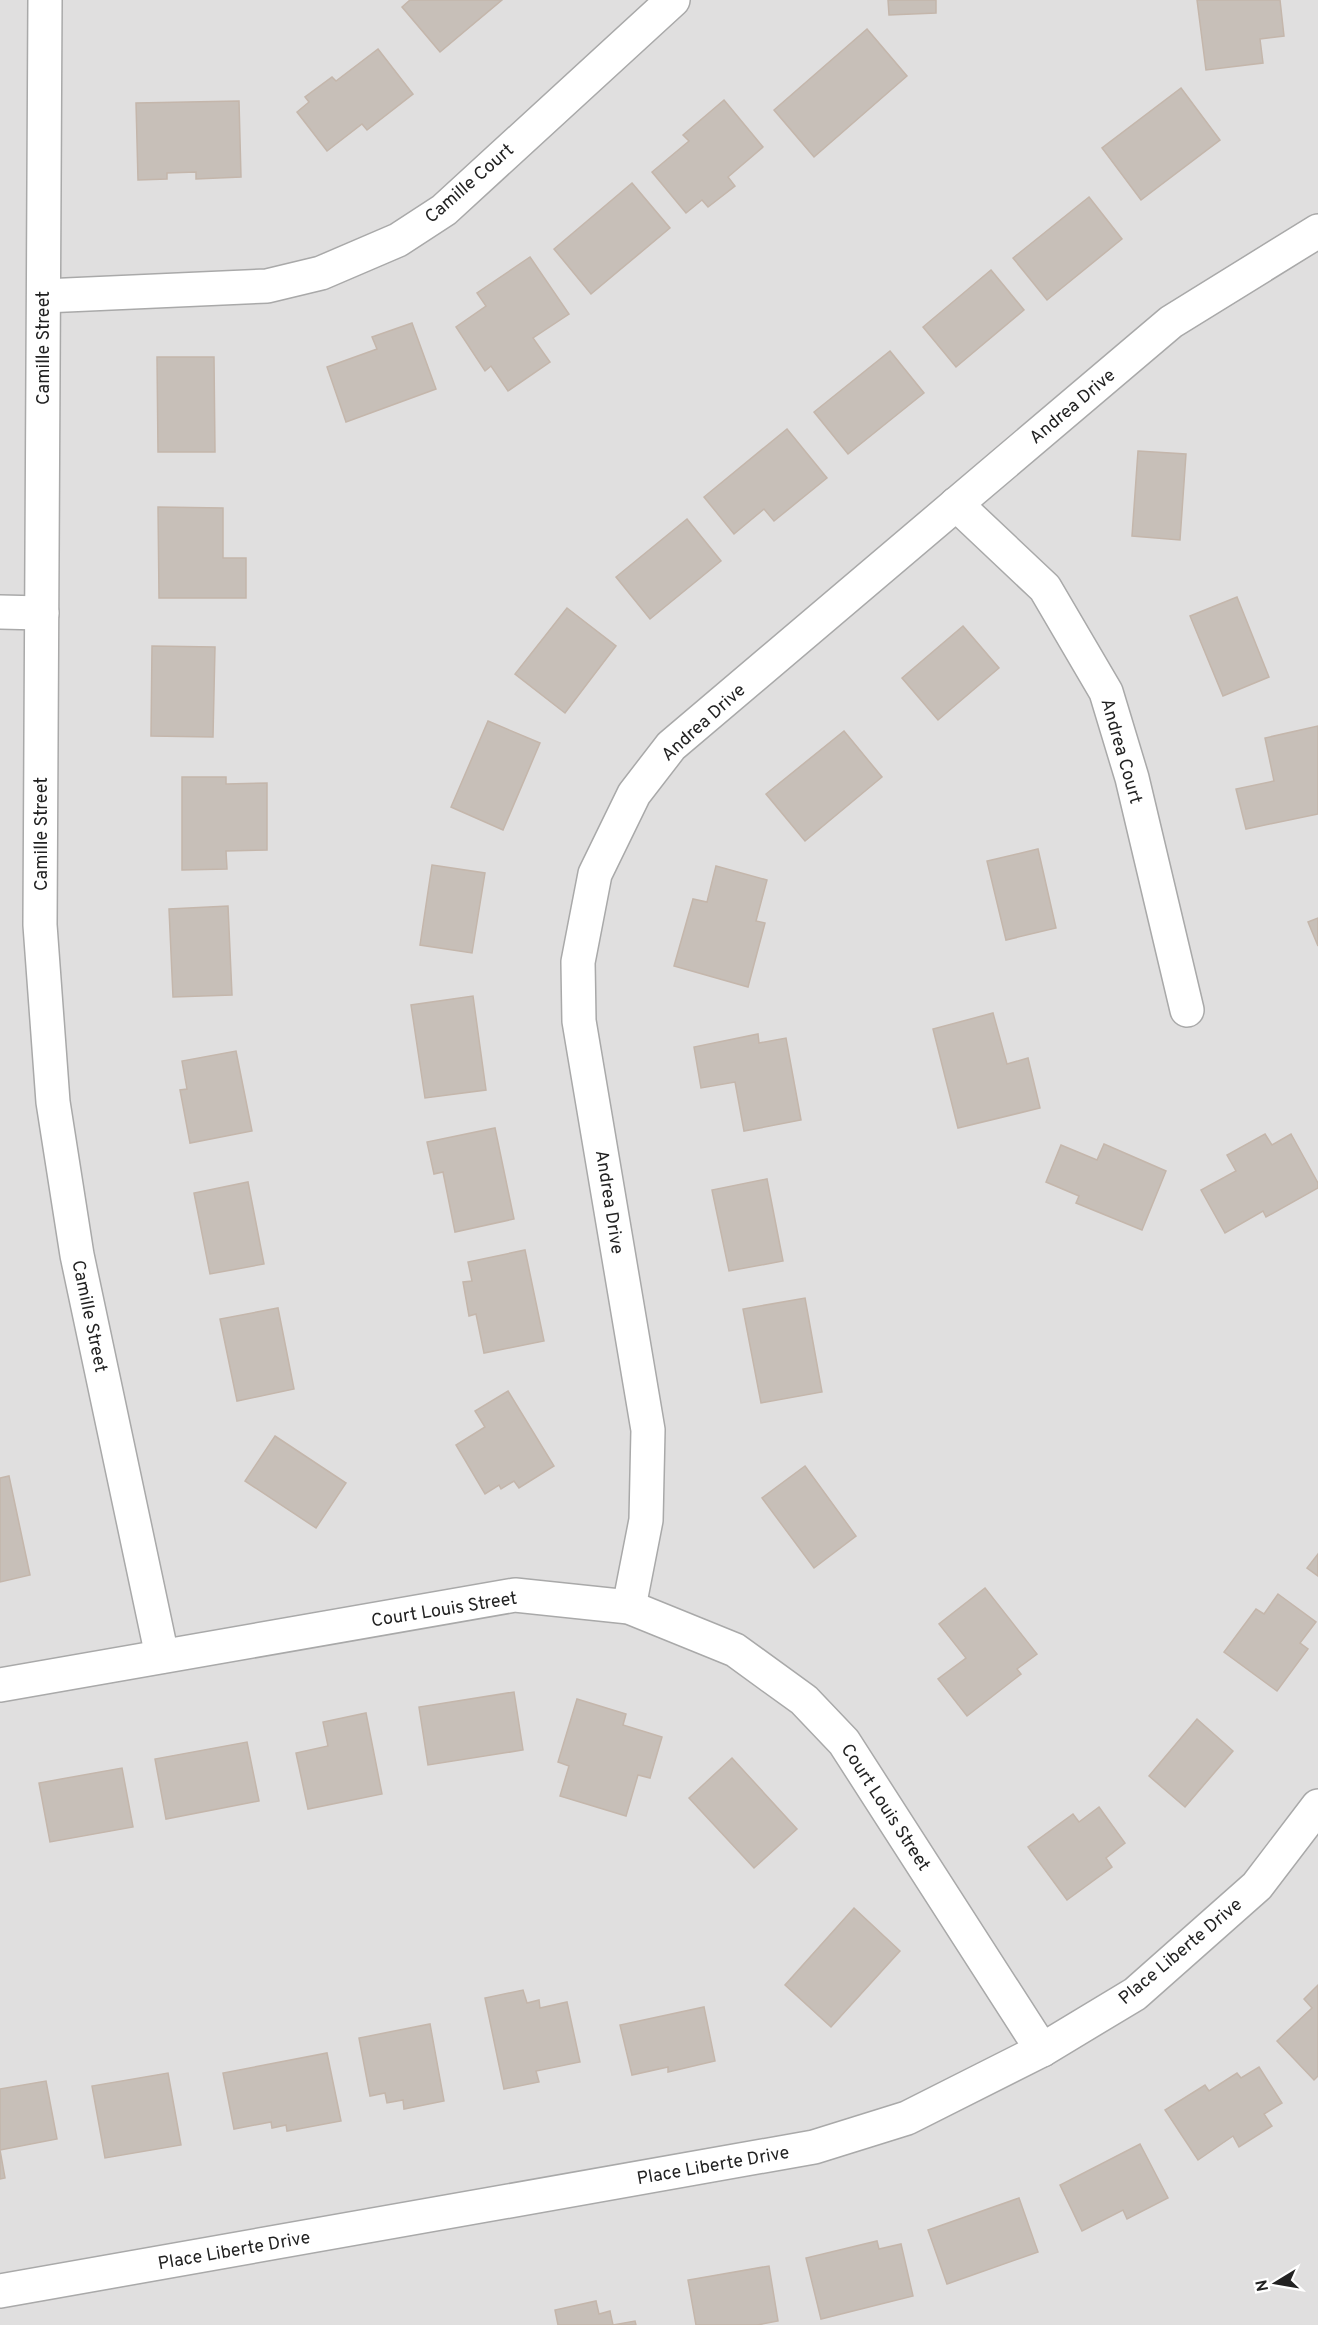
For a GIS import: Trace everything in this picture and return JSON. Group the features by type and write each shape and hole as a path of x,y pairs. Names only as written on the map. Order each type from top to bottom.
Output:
{"street":[{"name":"Camille Street","path":"45,0 40,925 53,1102 77,1255 162,1656"},
{"name":"Camille Court","path":"44,296 267,286 321,273 398,240 444,210 673,0"},
{"name":"Andrea Drive","path":"629,1607 646,1520 648,1430 579,1022 578,962 595,874 634,794 671,746 1171,322 1318,231"},
{"name":"Andrea Court","path":"956,504 1045,588 1106,692 1132,778 1186,1010"},
{"path":"0,612 42,613"},
{"name":"Court Louis Street","path":"0,1685 515,1595 629,1607 735,1650 804,1700 844,1742 1042,2050"},
{"name":"Place Liberte Drive","path":"0,2291 814,2147 907,2118 1042,2050 1135,1994 1257,1886 1318,1806"}],"shaded area":[{"path":"0,0 1318,0 1318,2325 0,2325"}],"building":[{"path":"410,0 502,0 440,52 402,7"},
{"path":"888,0 936,0 936,13 889,15"},
{"path":"1197,0 1280,0 1284,36 1260,39 1263,63 1206,70"},
{"path":"867,29 907,76 814,157 774,110"},
{"path":"378,49 413,94 367,130 362,124 327,151 297,112 309,102 305,97 332,77 336,81"},
{"path":"1181,88 1220,140 1141,200 1102,148"},
{"path":"724,100 763,147 728,177 735,186 708,207 702,200 686,213 652,172 689,141 683,135"},
{"path":"239,101 241,177 196,179 196,172 167,173 167,179 138,180 136,103"},
{"path":"632,183 670,228 591,294 554,249"},
{"path":"1089,197 1122,239 1047,300 1013,258"},
{"path":"530,257 569,314 533,338 550,362 508,391 491,366 485,371 456,327 486,306 477,293"},
{"path":"991,270 1024,310 956,367 923,327"},
{"path":"412,323 436,389 346,422 327,367 377,349 372,337"},
{"path":"890,351 924,393 848,454 814,412"},
{"path":"157,357 214,357 215,452 158,452"},
{"path":"787,429 827,478 774,521 764,509 734,534 704,497"},
{"path":"1138,451 1186,454 1180,540 1132,536"},
{"path":"158,507 223,508 223,558 246,558 246,598 159,598"},
{"path":"687,519 721,561 650,619 616,577"},
{"path":"1237,597 1269,677 1223,696 1190,616"},
{"path":"567,608 616,646 565,713 515,674"},
{"path":"963,626 999,668 938,720 902,678"},
{"path":"152,646 215,647 213,737 151,736"},
{"path":"488,721 540,743 503,830 451,807"},
{"path":"1318,726 1318,814 1246,829 1236,789 1274,781 1265,738"},
{"path":"844,731 882,777 805,841 766,794"},
{"path":"182,777 226,777 226,784 267,783 267,850 226,851 227,869 182,870"},
{"path":"1038,849 1056,928 1006,940 987,861"},
{"path":"432,865 485,873 472,953 420,945"},
{"path":"716,866 767,880 756,921 765,923 748,987 674,966 693,899 707,902"},
{"path":"228,906 232,995 173,997 169,909"},
{"path":"1318,918 1318,946 1308,922"},
{"path":"473,996 486,1090 425,1098 411,1005"},
{"path":"993,1013 1007,1064 1028,1058 1040,1108 958,1128 933,1029"},
{"path":"758,1034 759,1043 786,1038 801,1120 744,1131 735,1082 701,1088 694,1047"},
{"path":"236,1051 252,1131 190,1143 180,1090 187,1089 182,1061"},
{"path":"495,1128 514,1219 455,1232 443,1172 434,1174 427,1142"},
{"path":"1265,1134 1272,1145 1291,1134 1318,1183 1318,1188 1266,1217 1263,1211 1225,1233 1201,1190 1236,1171 1227,1155"},
{"path":"1104,1144 1166,1171 1142,1230 1076,1203 1079,1196 1046,1182 1061,1145 1097,1160"},
{"path":"767,1179 783,1261 729,1271 712,1190"},
{"path":"248,1182 264,1264 210,1274 194,1193"},
{"path":"525,1250 544,1341 484,1353 476,1314 469,1316 463,1282 472,1281 468,1262"},
{"path":"805,1298 822,1392 761,1403 743,1309"},
{"path":"278,1308 294,1389 237,1401 220,1319"},
{"path":"508,1391 554,1466 519,1488 514,1481 501,1489 499,1485 485,1494 456,1445 485,1427 475,1411"},
{"path":"275,1436 346,1483 316,1528 245,1481"},
{"path":"805,1466 856,1536 814,1568 762,1498"},
{"path":"9,1476 30,1575 0,1582 0,1478"},
{"path":"1318,1554 1318,1576 1307,1568"},
{"path":"985,1588 1037,1654 1017,1669 1021,1674 967,1716 938,1679 966,1658 939,1624"},
{"path":"1278,1594 1316,1622 1300,1643 1308,1649 1277,1691 1224,1652 1256,1609 1264,1614"},
{"path":"514,1692 523,1750 428,1765 419,1707"},
{"path":"577,1699 626,1714 623,1725 662,1737 650,1778 638,1775 626,1816 560,1796 569,1766 558,1762"},
{"path":"366,1713 382,1794 308,1809 296,1753 328,1746 323,1722"},
{"path":"1197,1719 1233,1751 1185,1807 1149,1776"},
{"path":"247,1742 259,1801 166,1819 155,1759"},
{"path":"732,1758 797,1829 754,1868 689,1798"},
{"path":"122,1768 133,1827 50,1842 39,1783"},
{"path":"1099,1807 1125,1843 1106,1858 1112,1867 1067,1900 1028,1847 1073,1814 1079,1822"},
{"path":"854,1908 900,1951 831,2027 785,1985"},
{"path":"1318,1985 1318,2076 1314,2080 1277,2041 1312,2008 1304,1999"},
{"path":"523,1990 527,2003 539,2000 540,2008 567,2002 580,2062 536,2071 539,2082 504,2089 485,1998"},
{"path":"704,2007 715,2061 668,2072 668,2067 632,2075 620,2025"},
{"path":"430,2024 444,2101 404,2109 403,2100 387,2103 385,2093 370,2096 359,2038"},
{"path":"327,2053 341,2121 287,2131 286,2125 272,2128 271,2122 234,2129 223,2073"},
{"path":"1259,2067 1282,2103 1264,2114 1272,2126 1239,2147 1233,2136 1198,2160 1165,2110 1205,2085 1209,2091 1237,2073 1241,2078"},
{"path":"168,2073 181,2145 105,2158 92,2086"},
{"path":"46,2081 57,2139 0,2150 0,2089"},
{"path":"1140,2144 1168,2198 1127,2219 1123,2210 1082,2231 1060,2185"},
{"path":"0,2150 5,2178 0,2179"},
{"path":"1019,2198 1038,2252 947,2284 928,2230"},
{"path":"877,2241 879,2249 901,2244 913,2296 821,2319 806,2258"},
{"path":"769,2266 778,2321 757,2325 696,2325 688,2280"},
{"path":"596,2301 599,2314 610,2311 613,2325 558,2325 555,2310"},
{"path":"635,2321 636,2325 613,2325"}]}
